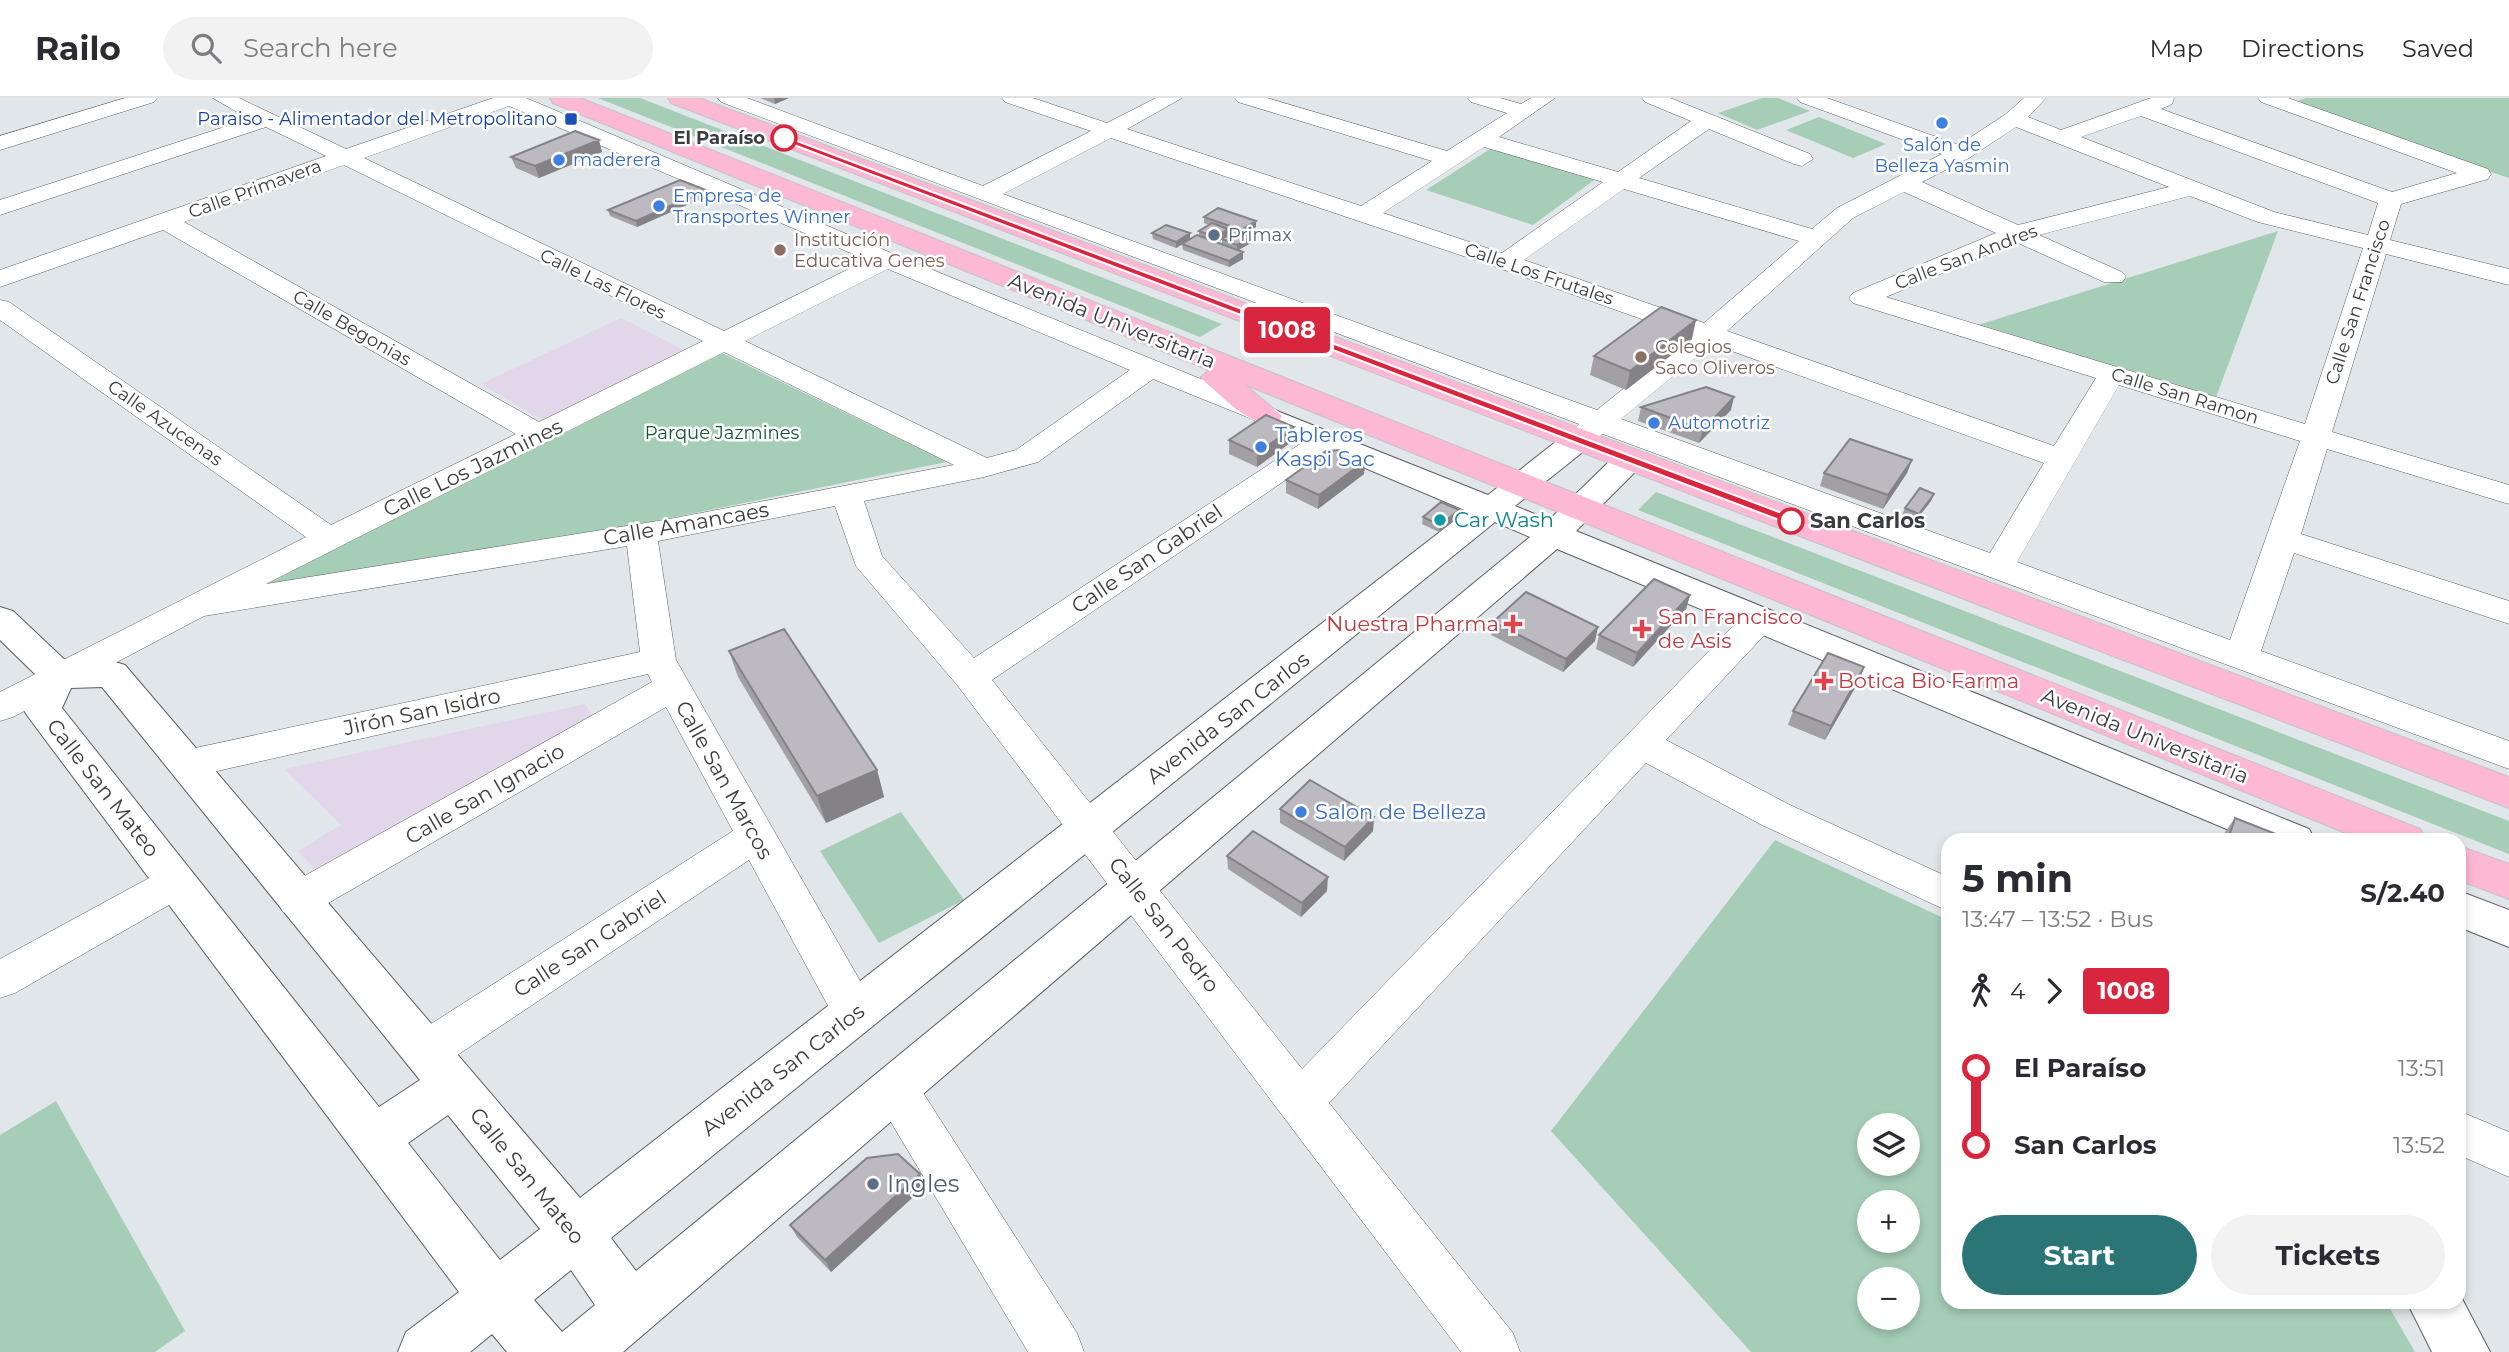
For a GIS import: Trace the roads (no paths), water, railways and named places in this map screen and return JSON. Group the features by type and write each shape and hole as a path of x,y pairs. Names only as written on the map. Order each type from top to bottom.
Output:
{"main road":[{"name":"Avenida Universitaria","path":"561,98 1178,348 1506,498"},
{"path":"679,98 1589,430"},
{"path":"1178,348 1267,416"},
{"path":"1639,450 2509,793"},
{"name":"Avenida Universitaria","path":"1566,522 2387,833"},
{"path":"2466,865 2509,882"}],"street":[{"path":"0,143 147,98"},
{"name":"Calle Las Flores","path":"223,98 984,468"},
{"name":"Calle Primavera","path":"0,279 509,98"},
{"name":"Avenida Universitaria","path":"509,98 887,260 1324,441 1506,498 1566,522 1759,620 2277,833"},
{"path":"727,98 1639,450 1998,567 2509,755"},
{"name":"Calle Los Frutales","path":"1012,98 1109,128 1709,332 2062,459"},
{"path":"983,195 1172,98"},
{"path":"1245,98 1450,159"},
{"path":"1478,98 1524,112"},
{"path":"1364,215 1545,98"},
{"path":"1653,98 1802,159"},
{"name":"Avenida San Carlos","path":"426,1352 1506,498 1709,332 1845,213 1961,153 2014,119 2036,98"},
{"path":"2064,136 2171,98"},
{"path":"2269,98 2480,174 2391,200"},
{"path":"1813,99 1961,153"},
{"name":"Calle San Francisco","path":"2142,109 2391,200 2283,539 2242,656"},
{"path":"2014,119 2064,136 2266,217 2509,277"},
{"path":"0,208 267,120"},
{"path":"1504,262 1707,120"},
{"path":"1481,139 1815,238"},
{"path":"1904,183 2113,277"},
{"name":"Calle San Andres","path":"1862,298 2017,233 2193,188"},
{"name":"Calle Begonias","path":"165,221 540,435"},
{"name":"Calle Los Jazmines","path":"0,708 195,606 887,260"},
{"name":"Calle San Ramon","path":"1862,298 2509,495"},
{"name":"Calle Azucenas","path":"0,308 330,539"},
{"name":"Calle Amancaes","path":"195,606 641,532 984,468 1027,456 1149,369"},
{"path":"1998,567 2112,374"},
{"name":"Calle San Gabriel","path":"971,677 1324,441"},
{"path":"581,1352 1566,522 1639,450"},
{"name":"Calle San Pedro","path":"847,495 867,559 971,677 1494,1352"},
{"name":"Calle San Marcos","path":"641,532 665,674 855,1013"},
{"path":"2283,539 2509,613"},
{"path":"0,619 60,676"},
{"path":"1301,1101 1759,620"},
{"name":"Calle San Mateo","path":"543,1352 496,1297 42,709 60,676 112,674 576,1233 631,1310"},
{"name":"Jirón San Isidro","path":"187,764 665,674"},
{"name":"Calle San Ignacio","path":"298,900 665,674"},
{"path":"1640,744 1776,815 1941,892"},
{"name":"Calle San Gabriel","path":"439,1069 755,836"},
{"path":"0,980 176,882"},
{"path":"2466,911 2509,929"},
{"path":"374,1139 439,1069"},
{"path":"895,1088 1058,1352"},
{"path":"2466,1135 2509,1155"},
{"path":"2438,1309 2462,1352"}],"place":[{"name":"Paraiso - Alimentador del Metropolitano","path":"571,119"},
{"name":"Salón de Belleza Yasmin","path":"1942,123"},
{"name":"El Paraíso","path":"784,138"},
{"name":"maderera","path":"559,160"},
{"name":"Empresa de Transportes Winner","path":"659,206"},
{"name":"Primax","path":"1214,235"},
{"name":"Institución Educativa Genes","path":"780,250"},
{"name":"Colegios Saco Oliveros","path":"1641,357"},
{"name":"Automotriz","path":"1654,423"},
{"name":"Tableros Kaspi Sac","path":"1261,447"},
{"name":"Car Wash","path":"1440,520"},
{"name":"San Carlos","path":"1791,521"},
{"name":"Nuestra Pharma","path":"1513,624"},
{"name":"San Francisco de Asis","path":"1642,629"},
{"name":"Botica Bio Farma","path":"1824,681"},
{"name":"Salon de Belleza","path":"1301,812"},
{"name":"Ingles","path":"873,1184"}],"park label":[{"name":"Parque Jazmines","path":"722,433"}]}
